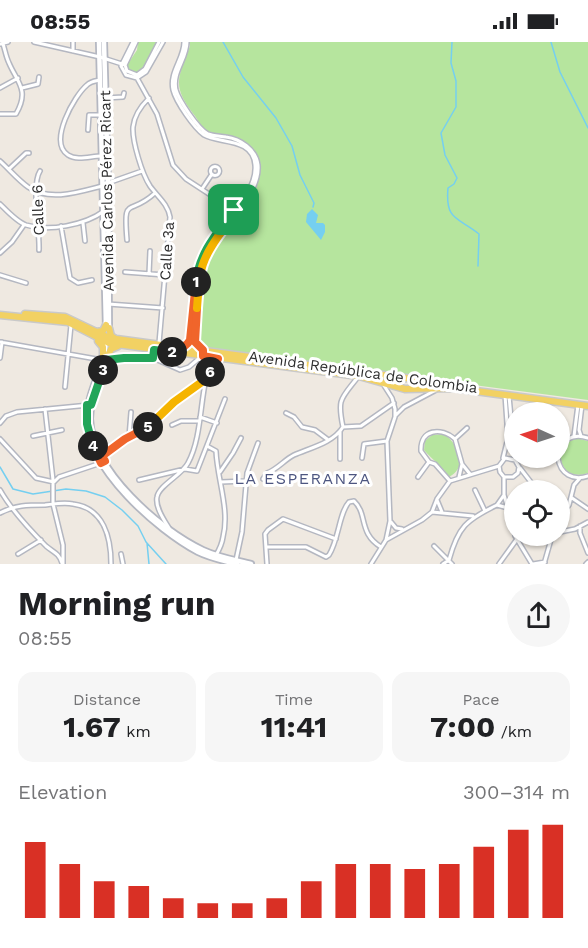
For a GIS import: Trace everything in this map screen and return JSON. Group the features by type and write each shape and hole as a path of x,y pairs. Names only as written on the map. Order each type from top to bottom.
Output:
{"main road":[{"name":"Avenida Carlos Pérez Ricart","path":"89,405 110,341 107,326 105,98 101,42"},
{"name":"Avenida Carlos Pérez Ricart","path":"102,58 101,115 106,185"},
{"name":"Avenida República de Colombia","path":"0,313 57,320 110,341 384,379 402,388 440,388 584,405"},
{"name":"Avenida República de Colombia","path":"0,313 59,316 72,319 94,333"},
{"path":"107,326 111,336 111,349 104,360 103,347 94,333 101,332 107,326"},
{"name":"Avenida República de Colombia","path":"220,356 359,376 418,380 584,405"},
{"path":"401,379 405,383 402,388"},
{"path":"414,389 411,383 418,380"},
{"path":"89,405 91,429 103,460 127,496 146,515 195,550 223,561 251,564"},
{"path":"103,460 136,501 168,528 223,561"}],"street":[{"path":"0,114 16,114 20,105 21,88 18,78 1,44 8,42"},
{"path":"34,42 102,58 123,65 130,73 136,75 144,73"},
{"path":"73,42 73,51"},
{"path":"135,42 122,69 126,75 137,78 149,98 157,114 173,165 186,179 236,211"},
{"path":"137,78 144,73 161,42"},
{"path":"177,351 190,340 198,281 204,259 212,243 250,191 258,167 255,155 241,142 200,130 180,100 176,90 176,78 187,48 186,42"},
{"path":"21,88 38,84 39,77"},
{"path":"0,88 18,78"},
{"path":"100,80 86,86 70,108 65,118 61,143 64,151 70,156 103,156"},
{"path":"105,98 122,97 124,93"},
{"name":"Calle 3a","path":"149,98 139,110 133,126 142,171 155,193 167,206 170,217 163,308 157,348 153,358"},
{"path":"88,130 89,116 101,115"},
{"path":"9,169 24,154 29,153"},
{"path":"0,161 27,187 36,192 57,195 106,185 142,171"},
{"name":"Calle 6","path":"39,250 36,192 40,171"},
{"path":"201,189 212,174"},
{"path":"127,240 125,214 127,210 149,199 155,193"},
{"path":"1,207 24,225 39,227 83,223 106,211"},
{"path":"83,223 86,241"},
{"path":"0,253 12,242 24,225"},
{"path":"61,226 70,278 78,283 92,280"},
{"path":"149,273 150,251"},
{"path":"125,272 165,275"},
{"path":"0,275 26,284"},
{"path":"107,304 163,308"},
{"path":"0,358 1,342 104,360 153,358 180,370 189,367 203,354 194,339 195,306"},
{"path":"65,387 71,324"},
{"path":"168,528 157,504 157,496 185,469 191,456 206,379 220,356"},
{"path":"340,459 340,402 359,376"},
{"path":"53,483 64,475 103,460 129,437 146,429 174,402 206,379"},
{"path":"371,564 386,540 390,520 387,441 395,417 394,403 384,379"},
{"path":"395,417 404,407 440,388"},
{"path":"507,395 508,402"},
{"path":"504,480 499,466 508,438 507,395"},
{"path":"139,480 185,469 197,471 225,399"},
{"path":"263,479 267,473 276,470 294,455 308,451 341,429 361,426 394,403"},
{"path":"0,423 3,418 12,413 89,405"},
{"path":"581,436 579,430 584,405"},
{"path":"573,436 584,405"},
{"path":"45,408 53,483 52,497 61,532 63,564"},
{"path":"129,437 131,412"},
{"path":"286,413 294,417 302,427 315,430 327,439"},
{"path":"171,425 182,420 200,419 217,423"},
{"path":"455,439 467,428"},
{"path":"33,436 62,430"},
{"path":"450,481 435,464 429,462 421,451 421,445 428,433 442,431 455,439 462,464 470,474"},
{"path":"570,438 581,436 588,438"},
{"path":"219,473 241,438"},
{"path":"0,439 36,478 53,483"},
{"path":"362,458 364,444 387,441"},
{"path":"237,562 249,464 258,443"},
{"path":"207,446 216,451 225,524 223,538 216,555"},
{"path":"418,477 429,462"},
{"path":"459,477 462,464"},
{"path":"432,512 436,499 450,481 499,466"},
{"path":"516,476 519,468"},
{"path":"520,468 528,479"},
{"path":"561,468 573,479 570,502"},
{"path":"487,469 500,472"},
{"path":"441,473 444,487"},
{"path":"504,477 516,476 528,479"},
{"path":"570,476 580,478 588,476"},
{"path":"574,485 580,478"},
{"path":"221,482 247,480"},
{"path":"475,490 485,511"},
{"path":"0,491 10,507 41,540 60,555 63,564"},
{"path":"386,540 432,512 473,516 497,505 504,495"},
{"path":"571,498 588,508"},
{"path":"436,499 442,512"},
{"path":"266,547 306,547 326,556 329,555 336,539 344,508 349,502 354,501 358,505 367,534 381,547"},
{"path":"570,506 579,503"},
{"path":"0,513 10,507 53,504 73,504 86,508 100,519 108,532 111,564"},
{"path":"497,505 504,507"},
{"path":"462,516 465,525"},
{"path":"450,562 455,539 473,516"},
{"path":"267,564 265,534 283,519 336,539"},
{"path":"390,520 396,528 404,530"},
{"path":"570,530 588,522"},
{"path":"580,526 580,533 588,553"},
{"path":"575,529 580,533"},
{"path":"18,554 41,540"},
{"path":"434,546 450,562"},
{"path":"499,564 510,546"},
{"path":"522,546 533,564 544,563 550,546"},
{"path":"121,554 123,564"},
{"path":"443,564 450,562"}],"green space":[{"path":"138,42 158,42 142,71 137,73 128,69 127,65 137,50"},
{"path":"189,42 588,42 588,400 204,350 195,339 198,293 205,260 216,240 251,195 260,171 256,152 251,147 239,140 208,132 201,126 183,97 179,82 190,46"},
{"path":"444,434 454,444 460,455 459,467 449,477 424,450 425,441 432,435"},
{"path":"576,438 588,441 588,473 579,475 565,469 570,468 570,442"}],"water":[{"path":"312,209 318,215 316,223 325,225 325,232 321,240 306,222 307,214"}],"waterway":[{"path":"223,42 243,77 276,118 292,146 300,175 314,203 313,207"},
{"path":"452,42 451,63 456,81 456,107 441,133 445,155 457,178 448,188 448,199 451,213 479,234 478,266"},
{"path":"551,42 560,72 588,128"},
{"path":"0,467 13,489 33,494 66,489 86,491 105,497 138,526 146,542 166,564"},
{"path":"147,543 149,564"}],"district":[{"name":"LA ESPERANZA","path":"303,478"}],"route":[{"path":"234,210 237,212 206,255 200,274 194,339 203,350 203,356 218,359 206,379 174,402 146,429 125,439 102,456 105,461 101,463 89,437 87,405 91,405 106,360 153,358 154,350 176,353 179,348 188,344 201,257 234,210"}]}
